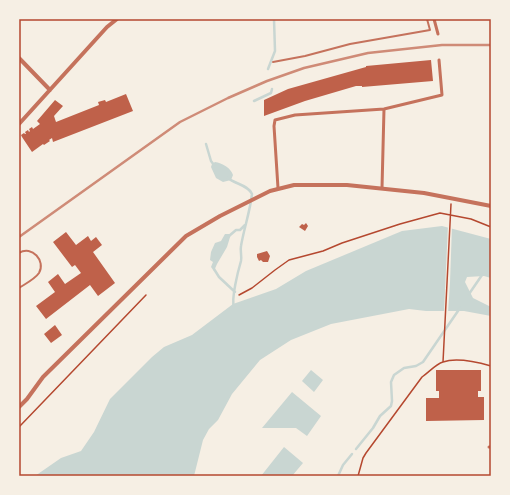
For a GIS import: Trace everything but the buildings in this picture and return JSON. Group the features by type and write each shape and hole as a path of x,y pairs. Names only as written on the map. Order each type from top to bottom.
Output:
{"street":[{"path":"19,124 117,19"},
{"path":"434,19 438,34"},
{"path":"19,58 50,90"},
{"path":"278,188 274,121 295,115 384,109 442,95 439,60"},
{"path":"382,188 384,109"},
{"path":"19,407 43,377 186,236 252,199 278,188 294,185 323,184 382,188 424,193 491,206"}],"lane":[{"path":"274,62 305,56 350,44 430,30 427,19"},
{"path":"19,253 26,250 33,252 37,257 41,268 38,274 19,288"}],"path":[{"path":"444,362 451,203"},
{"path":"239,295 252,288 290,260 323,251 342,243 400,224 440,213 471,219 491,227"},
{"path":"19,427 146,295"},
{"path":"358,476 366,453 422,377 444,362 475,362 491,366"}],"shaded area":[{"path":"215,162 220,163 230,170 233,175 231,180 223,182 216,178 211,167"},
{"path":"442,226 491,239 491,278 484,276 467,277 465,282 473,298 491,307 491,316 464,311 426,311 409,309 331,324 291,340 260,360 232,394 218,420 209,429 203,440 194,476 35,476 61,458 81,451 94,432 110,399 152,357 164,347 192,335 233,304 276,289 306,271 402,231"},
{"path":"225,234 231,234 227,247 214,271 211,267 213,262 210,260 211,252 215,243 221,241"},
{"path":"311,370 323,380 314,392 302,381"},
{"path":"292,392 321,416 307,436 296,428 262,428"},
{"path":"284,447 303,463 292,476 261,476"}],"pier":[{"path":"448,225 452,226 450,282 448,313 444,313"}],"waterway":[{"path":"268,69 275,51 274,19"},
{"path":"254,101 271,93 272,89"},
{"path":"206,144 211,161 214,165"},
{"path":"228,178 248,189 252,194 241,246 241,259 234,292 234,307"},
{"path":"229,236 236,230 240,230 245,225"},
{"path":"214,269 219,277 235,292"},
{"path":"469,294 482,275"},
{"path":"356,449 373,428 380,416 391,406 391,382 394,375 404,368 416,366 423,362 460,308"},
{"path":"338,476 343,465 352,454"}],"railway":[{"path":"19,237 180,122 228,98 267,81 304,68 368,53 442,45 491,45"}]}
